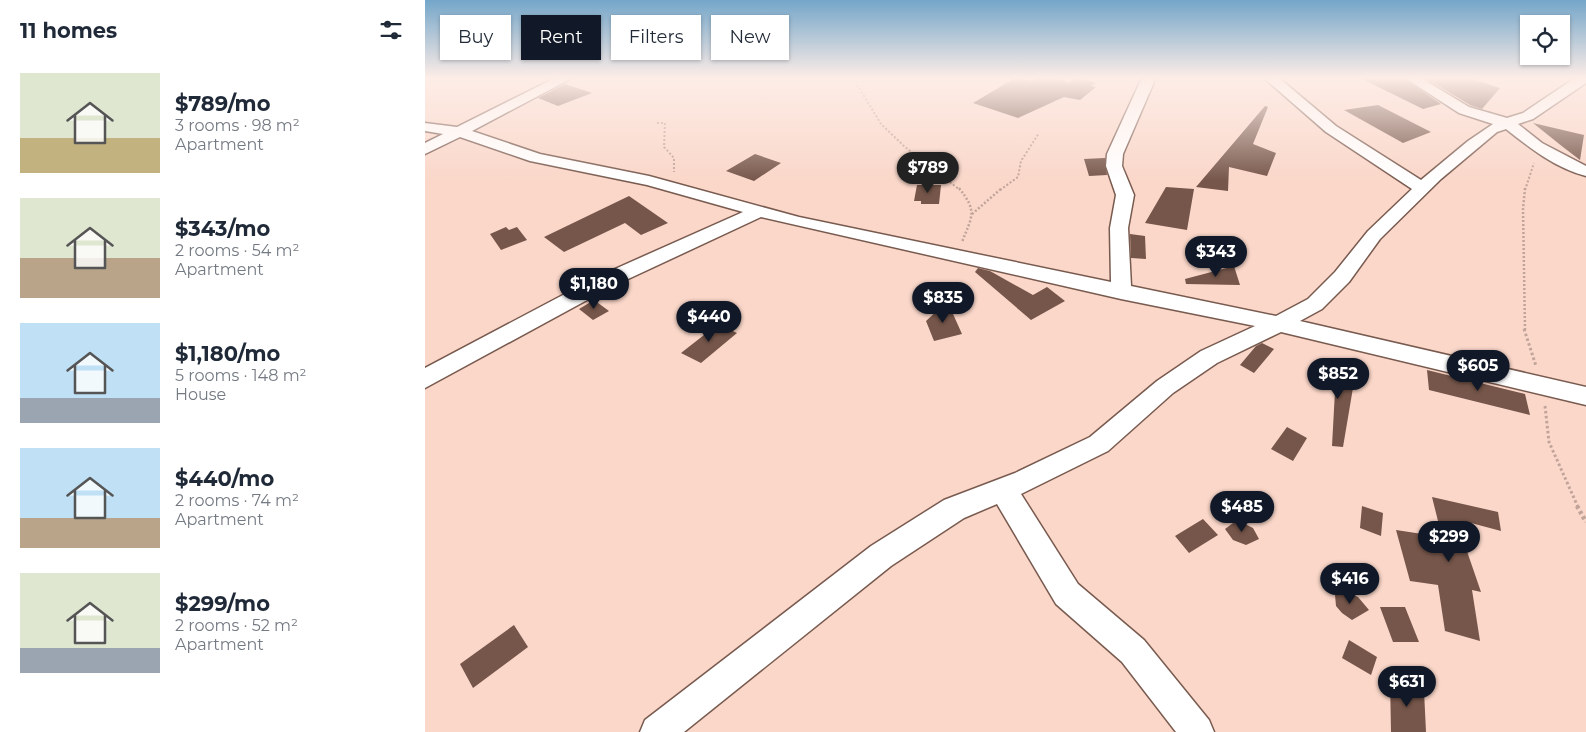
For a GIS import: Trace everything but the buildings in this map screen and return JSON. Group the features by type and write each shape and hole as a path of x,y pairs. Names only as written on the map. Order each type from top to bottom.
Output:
{"street":[{"path":"425,149 499,112"},
{"path":"1121,292 1119,228 1125,195 1114,166 1115,154 1134,112"},
{"path":"1311,112 1331,129 1422,188"},
{"path":"1471,112 1507,123 1537,146 1574,168 1586,171"},
{"path":"657,732 881,556 954,509 1003,489 1099,444 1165,387 1209,358 1315,304 1342,278 1374,235 1422,188 1492,129 1534,112"},
{"path":"425,127 459,132 536,158 672,187 797,222 1279,324 1586,396"},
{"path":"425,379 497,338 604,282 760,211"},
{"path":"1003,489 1067,594 1133,651 1197,732"}],"path":[{"path":"874,112 881,124 905,147 959,188 971,202 972,215 957,257"},
{"path":"657,123 665,123 664,146 673,155 676,163 672,187"},
{"path":"972,215 991,196 1018,177 1021,161 1039,133"},
{"path":"1537,146 1535,160 1526,183 1523,210 1525,327 1542,385 1549,442 1570,494 1586,522"}]}
